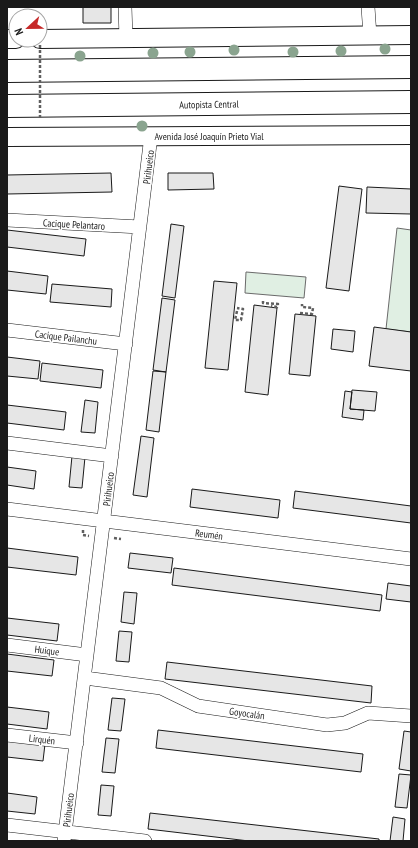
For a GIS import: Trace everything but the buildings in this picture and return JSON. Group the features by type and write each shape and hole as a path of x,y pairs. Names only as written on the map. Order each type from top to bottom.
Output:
{"highway":[{"path":"7,71 411,67"},
{"name":"Autopista Central","path":"7,106 411,102"}],"main road":[{"path":"48,42 126,38 411,35"},
{"name":"Avenida José Joaquín Prieto Vial","path":"7,137 411,134"}],"street":[{"path":"125,7 126,38"},
{"path":"368,7 370,36"},
{"name":"Pirihueico","path":"65,836 151,136"},
{"name":"Cacique Pelantaro","path":"7,220 140,227"},
{"name":"Cacique Pailanchu","path":"7,330 126,344"},
{"path":"7,443 112,456"},
{"name":"Reumén","path":"7,509 411,558"},
{"name":"Huique","path":"7,646 87,655"},
{"name":"Goyocalán","path":"84,678 161,688 198,706 327,724 345,723 368,713 411,716"},
{"name":"Lirquén","path":"7,735 77,743"},
{"path":"7,825 65,836 145,841"}],"path":[{"path":"40,48 40,119"},
{"path":"263,301 263,303 278,304 277,307 271,306"},
{"path":"300,313 312,314 312,308 302,307 302,304"}],"green space":[{"path":"397,228 411,230 411,332 386,329"},
{"path":"246,272 306,277 304,298 245,293"}]}
